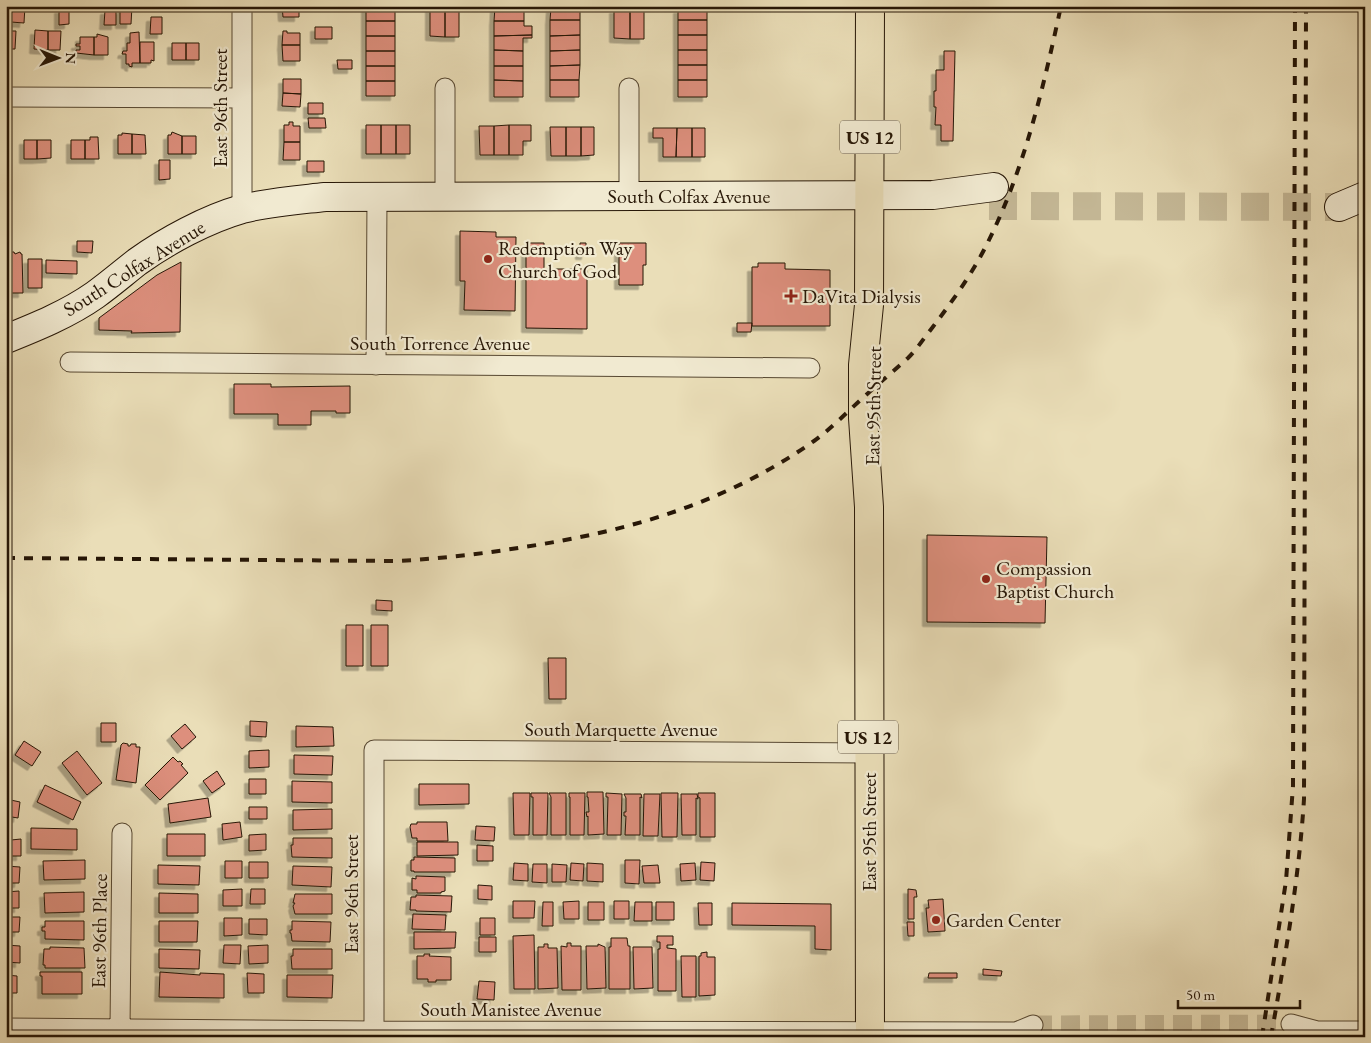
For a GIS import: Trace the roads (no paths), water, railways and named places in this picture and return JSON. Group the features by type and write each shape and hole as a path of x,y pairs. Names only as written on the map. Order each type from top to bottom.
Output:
{"main road":[{"name":"East 95th Street","path":"870,6 870,305 877,364 877,418 869,506 870,1035"},
{"name":"South Colfax Avenue","path":"6,339 62,314 94,296 139,261 174,239 212,220 242,209 285,201 325,197 992,196"},
{"path":"1339,197 1365,196"}],"street":[{"name":"East 96th Street","path":"242,6 242,209"},
{"path":"444,197 445,88"},
{"path":"629,88 629,196"},
{"path":"6,97 242,98"},
{"path":"376,365 377,197"},
{"name":"South Torrence Avenue","path":"70,362 810,368"},
{"name":"East 96th Street","path":"374,750 374,1034"},
{"name":"South Marquette Avenue","path":"374,750 868,753"},
{"name":"East 96th Place","path":"120,1029 122,833"},
{"name":"South Manistee Avenue","path":"6,1028 374,1034 870,1035 1025,1031"},
{"path":"1303,1030 1365,1031"}],"tunnel":[{"path":"989,206 1339,207"},
{"path":"1033,1025 1291,1024"}],"railway":[{"path":"6,558 395,561 444,558 524,547 639,523 712,498 781,463 821,436 908,358 939,319 967,279 985,248 1011,190 1031,130 1061,6"},
{"path":"1262,1037 1286,881 1293,786 1295,6"},
{"path":"1271,1037 1295,888 1304,799 1306,6"}],"place":[{"name":"Redemption Way Church of God","path":"488,259"},
{"name":"DaVita Dialysis","path":"791,296"},
{"name":"Compassion Baptist Church","path":"986,579"},
{"name":"Garden Center","path":"936,920"}]}
